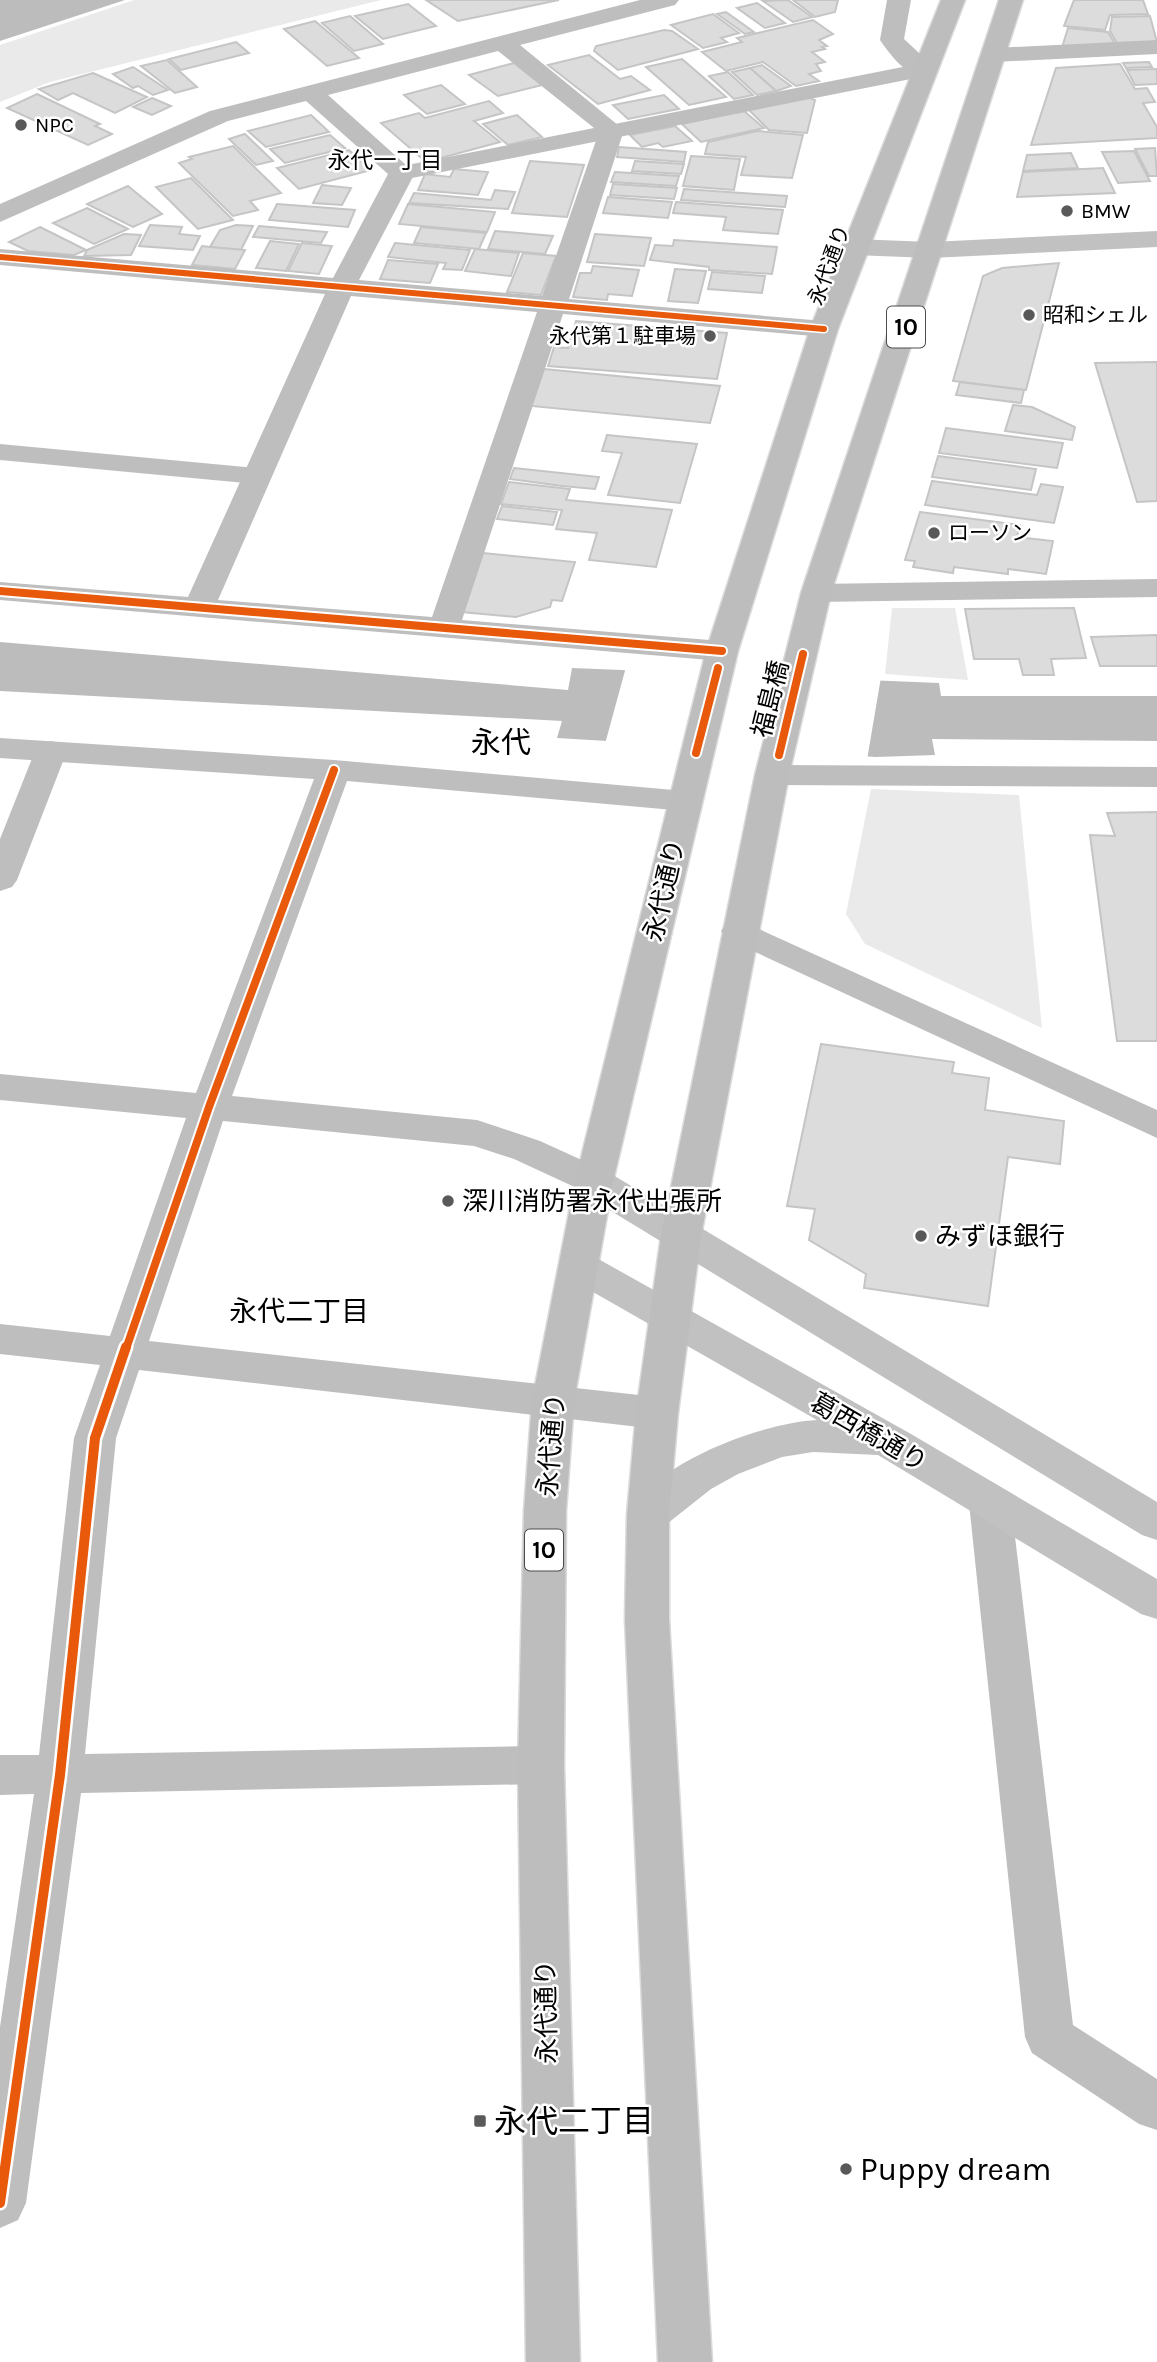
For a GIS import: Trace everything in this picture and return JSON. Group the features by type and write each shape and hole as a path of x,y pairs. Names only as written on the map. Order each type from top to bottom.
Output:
{"main road":[{"name":"永代通り","path":"553,2362 541,1765 545,1511 553,1401 594,1182 720,659 824,329 853,247 953,0"},
{"name":"10","path":"816,593 1012,0"},
{"path":"853,247 931,250 1157,239"},
{"name":"福島橋","path":"776,765 816,593"},
{"name":"10","path":"685,2362 647,1619 648,1515 657,1413 681,1236 739,931 776,765"},
{"path":"594,1182 1157,1522"},
{"name":"葛西橋通り","path":"579,1266 895,1445 1157,1601"},
{"path":"648,1515 670,1494 689,1482 757,1449 784,1441 805,1436 852,1434 895,1445"}],"street":[{"path":"0,214 219,116 667,0"},
{"path":"899,0 892,40 904,55 923,70"},
{"path":"444,627 612,130 501,42"},
{"path":"994,55 1157,47"},
{"path":"200,606 342,286 402,173 310,92"},
{"path":"0,257 824,329"},
{"path":"816,593 1157,588"},
{"path":"0,591 444,627 720,659"},
{"path":"0,748 334,770 685,801"},
{"path":"776,765 1157,776"},
{"path":"0,2203 60,1775 95,1438 209,1107 334,770"},
{"path":"739,931 1157,1125"},
{"path":"0,1087 477,1133 527,1150 594,1182"},
{"path":"0,1339 657,1413"},
{"path":"990,1503 1050,2037 1157,2107"},
{"path":"0,1775 541,1765"}],"lane":[{"path":"402,173 923,70"},
{"path":"0,452 257,476"},
{"path":"0,880 51,751"}],"shaded area":[{"path":"0,0 125,0 0,41"},
{"path":"134,0 381,0 50,82 0,102 0,45"},
{"path":"892,608 955,608 968,680 885,674"},
{"path":"0,642 568,690 572,668 939,683 941,696 1157,696 1157,741 932,739 935,755 876,757 557,738 562,721 0,691"},
{"path":"871,789 1019,795 1042,1028 865,944 846,914"}],"pier":[{"path":"626,667 881,677 867,760 605,744"}],"building":[{"path":"426,0 559,0 458,21"},
{"path":"788,0 812,17 793,22 763,1"},
{"path":"793,0 838,0 835,12 815,17"},
{"path":"1074,0 1143,0 1148,14 1110,15 1105,30 1064,26"},
{"path":"757,3 785,23 765,28 737,8"},
{"path":"408,4 436,26 383,39 355,16"},
{"path":"726,12 754,32 745,34 717,14"},
{"path":"713,14 739,33 721,38 727,42 703,48 671,25"},
{"path":"350,16 383,44 354,51 322,23"},
{"path":"1150,16 1157,42 1117,43 1110,31 1112,17"},
{"path":"813,20 833,34 819,40 827,46 822,47 825,49 812,52 825,62 816,64 821,71 809,74 819,81 796,86 763,62 726,71 702,52 742,42 737,38"},
{"path":"315,21 359,58 327,66 284,29"},
{"path":"1068,28 1108,32 1117,47 1061,51"},
{"path":"664,30 672,31 698,49 618,70 594,51 596,46"},
{"path":"236,42 249,53 181,70 169,59"},
{"path":"589,55 620,79 631,76 650,90 598,104 548,65"},
{"path":"682,59 726,97 689,105 646,67"},
{"path":"167,60 197,87 175,93 141,66"},
{"path":"1149,62 1152,67 1126,68 1123,63"},
{"path":"514,63 542,85 498,96 469,75"},
{"path":"1120,64 1135,89 1147,88 1155,102 1143,103 1157,127 1157,138 1031,145 1056,68"},
{"path":"762,65 791,86 776,91 750,68"},
{"path":"133,67 168,90 153,95 138,86 133,88 113,74"},
{"path":"750,68 776,91 757,95 732,72"},
{"path":"1157,69 1157,84 1135,85 1127,70"},
{"path":"728,72 753,95 734,99 709,76"},
{"path":"93,73 147,97 115,113 73,93 58,100 39,89"},
{"path":"441,85 465,104 427,114 404,95"},
{"path":"37,94 100,124 95,126 112,134 88,145 7,108"},
{"path":"664,95 679,109 628,119 613,105"},
{"path":"805,96 815,100 807,133 769,130 747,108"},
{"path":"152,98 171,106 152,115 133,107"},
{"path":"489,101 503,113 474,121 500,142 426,162 381,123 419,113 425,118"},
{"path":"744,111 764,128 701,142 682,124"},
{"path":"311,115 329,132 266,147 248,131"},
{"path":"517,115 542,137 508,145 483,124"},
{"path":"675,126 692,141 663,147 658,143 642,147 630,135"},
{"path":"757,131 803,135 792,178 741,175 746,157 705,154 708,142"},
{"path":"245,134 273,161 256,165 229,139"},
{"path":"330,135 345,148 285,163 270,149"},
{"path":"233,146 281,193 250,201 258,210 233,216 179,163 192,159 189,157"},
{"path":"619,147 686,152 684,162 617,157"},
{"path":"1155,148 1157,176 1149,176 1135,149"},
{"path":"349,150 371,170 299,189 277,168"},
{"path":"1134,151 1150,181 1118,183 1102,152"},
{"path":"1071,153 1078,168 1023,171 1027,155"},
{"path":"691,156 740,159 734,190 683,186"},
{"path":"530,161 584,165 567,217 512,213"},
{"path":"635,161 684,164 681,174 632,171"},
{"path":"1103,168 1115,193 1017,197 1023,172"},
{"path":"454,169 488,172 478,195 418,190 425,174 450,177"},
{"path":"615,172 679,176 676,186 611,182"},
{"path":"191,178 233,220 198,229 156,187"},
{"path":"613,184 677,188 674,199 610,195"},
{"path":"322,185 351,188 342,205 313,203"},
{"path":"128,186 162,214 133,227 87,204"},
{"path":"684,189 787,196 785,207 681,200"},
{"path":"495,190 515,192 508,209 409,203 414,193 491,200"},
{"path":"608,197 672,202 668,218 603,213"},
{"path":"676,202 783,210 778,234 723,230 726,217 673,213"},
{"path":"277,204 355,210 348,227 269,220"},
{"path":"408,204 495,212 487,232 399,224"},
{"path":"87,208 128,229 94,244 53,223"},
{"path":"150,225 182,227 179,234 200,236 193,250 139,246"},
{"path":"236,225 253,226 241,250 210,247 220,230"},
{"path":"259,226 327,232 321,243 253,237"},
{"path":"40,227 86,250 74,255 28,251 9,242"},
{"path":"421,227 486,233 479,249 414,243"},
{"path":"495,231 553,236 545,254 488,249"},
{"path":"124,234 141,235 131,255 84,256 87,250"},
{"path":"595,234 651,238 644,266 587,262"},
{"path":"674,240 777,247 772,274 709,270 709,267 650,260 655,245 673,246"},
{"path":"270,241 299,244 286,271 256,268"},
{"path":"302,243 332,246 319,274 288,271"},
{"path":"395,243 470,250 462,270 443,269 446,263 388,257"},
{"path":"202,246 245,250 235,269 192,265"},
{"path":"475,249 519,253 511,276 465,271"},
{"path":"523,253 556,256 541,295 507,292"},
{"path":"388,260 438,264 430,283 380,279"},
{"path":"1059,263 1026,390 953,381 983,276 1002,268"},
{"path":"593,266 639,270 632,296 608,294 607,300 573,297 580,273 591,273"},
{"path":"675,269 706,271 698,303 668,301"},
{"path":"712,272 765,276 762,293 708,289"},
{"path":"576,321 727,333 717,379 548,366 554,347 568,348"},
{"path":"1157,362 1157,501 1137,502 1095,363"},
{"path":"544,369 720,386 710,423 531,406"},
{"path":"960,382 1024,390 1021,403 956,395"},
{"path":"1013,405 1032,407 1075,427 1072,440 1005,431"},
{"path":"946,428 1063,443 1057,468 939,453"},
{"path":"607,435 697,444 680,503 608,495 622,453 602,451"},
{"path":"938,456 1036,469 1031,490 932,477"},
{"path":"514,468 599,477 595,489 562,486 510,479"},
{"path":"932,481 1037,495 1041,484 1063,487 1054,523 925,505"},
{"path":"509,482 570,489 566,500 672,510 656,567 589,560 597,533 556,529 562,510 501,504"},
{"path":"502,506 557,512 553,525 497,519"},
{"path":"920,512 1020,525 1017,537 1053,541 1046,574 1008,569 1008,574 954,567 953,573 913,567 915,561 905,560"},
{"path":"483,553 575,562 562,601 552,600 550,607 516,617 462,612"},
{"path":"1074,608 1086,658 1051,659 1054,675 1023,675 1019,659 974,659 965,609"},
{"path":"1157,635 1157,666 1100,666 1091,637"},
{"path":"1157,812 1157,1041 1117,1041 1090,835 1115,836 1107,813"},
{"path":"821,1044 954,1062 952,1073 989,1078 985,1110 1064,1121 1060,1164 1008,1157 988,1306 864,1288 866,1274 809,1240 815,1209 787,1206"}],"cycle path":[{"path":"0,257 824,329"},
{"path":"0,591 722,651"},
{"path":"779,755 803,654"},
{"path":"696,753 718,668"},
{"path":"0,2203 60,1775 95,1438 209,1107 334,770"}],"place":[{"name":"NPC","path":"21,125"},
{"name":"BMW","path":"1067,211"},
{"name":"昭和シェル","path":"1029,315"},
{"name":"永代第１駐車場","path":"710,336"},
{"name":"ローソン","path":"934,533"},
{"name":"深川消防署永代出張所","path":"448,1201"},
{"name":"みずほ銀行","path":"921,1236"},
{"name":"永代二丁目","path":"480,2121"},
{"name":"Puppy dream","path":"846,2169"}],"district":[{"name":"永代一丁目","path":"385,160"},
{"name":"永代","path":"501,743"},
{"name":"永代二丁目","path":"299,1311"}]}
